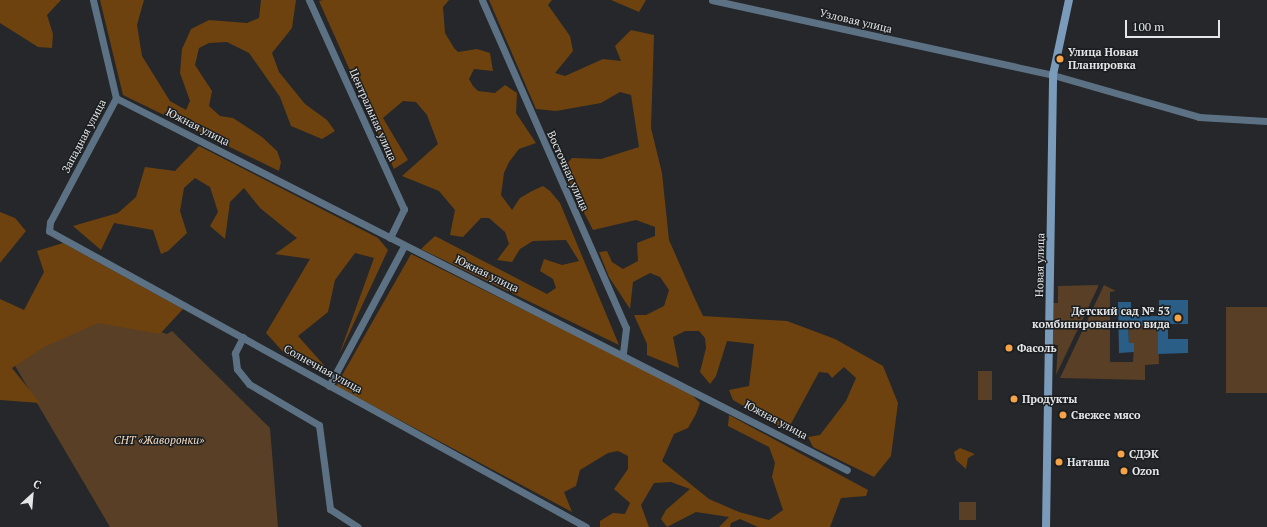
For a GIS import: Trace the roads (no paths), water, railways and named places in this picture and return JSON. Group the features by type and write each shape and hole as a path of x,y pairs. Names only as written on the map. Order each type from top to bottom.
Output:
{"street":[{"name":"Западная улица","path":"49,231 50,222 116,98 93,0"},
{"name":"Центральная улица","path":"310,0 404,209 390,238"},
{"name":"Восточная улица","path":"482,0 626,328 624,353"},
{"name":"Узловая улица","path":"712,0 1053,75"},
{"name":"Новая улица","path":"1046,527 1053,75 1069,0"},
{"path":"1053,75 1199,117 1267,121"},
{"name":"Южная улица","path":"116,98 404,246 624,353 847,470"},
{"name":"Солнечная улица","path":"49,231 586,527"},
{"path":"329,386 404,246"},
{"path":"243,337 235,352 237,369 249,384 319,425 330,509 358,527"}],"place":[{"name":"Улица Новая Планировка","path":"1060,59"},
{"name":"Детский сад № 53 комбинированного вида","path":"1178,318"},
{"name":"Фасоль","path":"1009,348"},
{"name":"Продукты","path":"1014,399"},
{"name":"Свежее мясо","path":"1063,415"},
{"name":"СДЭК","path":"1121,454"},
{"name":"Наташа","path":"1059,462"},
{"name":"Ozon","path":"1124,471"}],"park label":[{"name":"СНТ «Жаворонки»","path":"159,440"}]}
